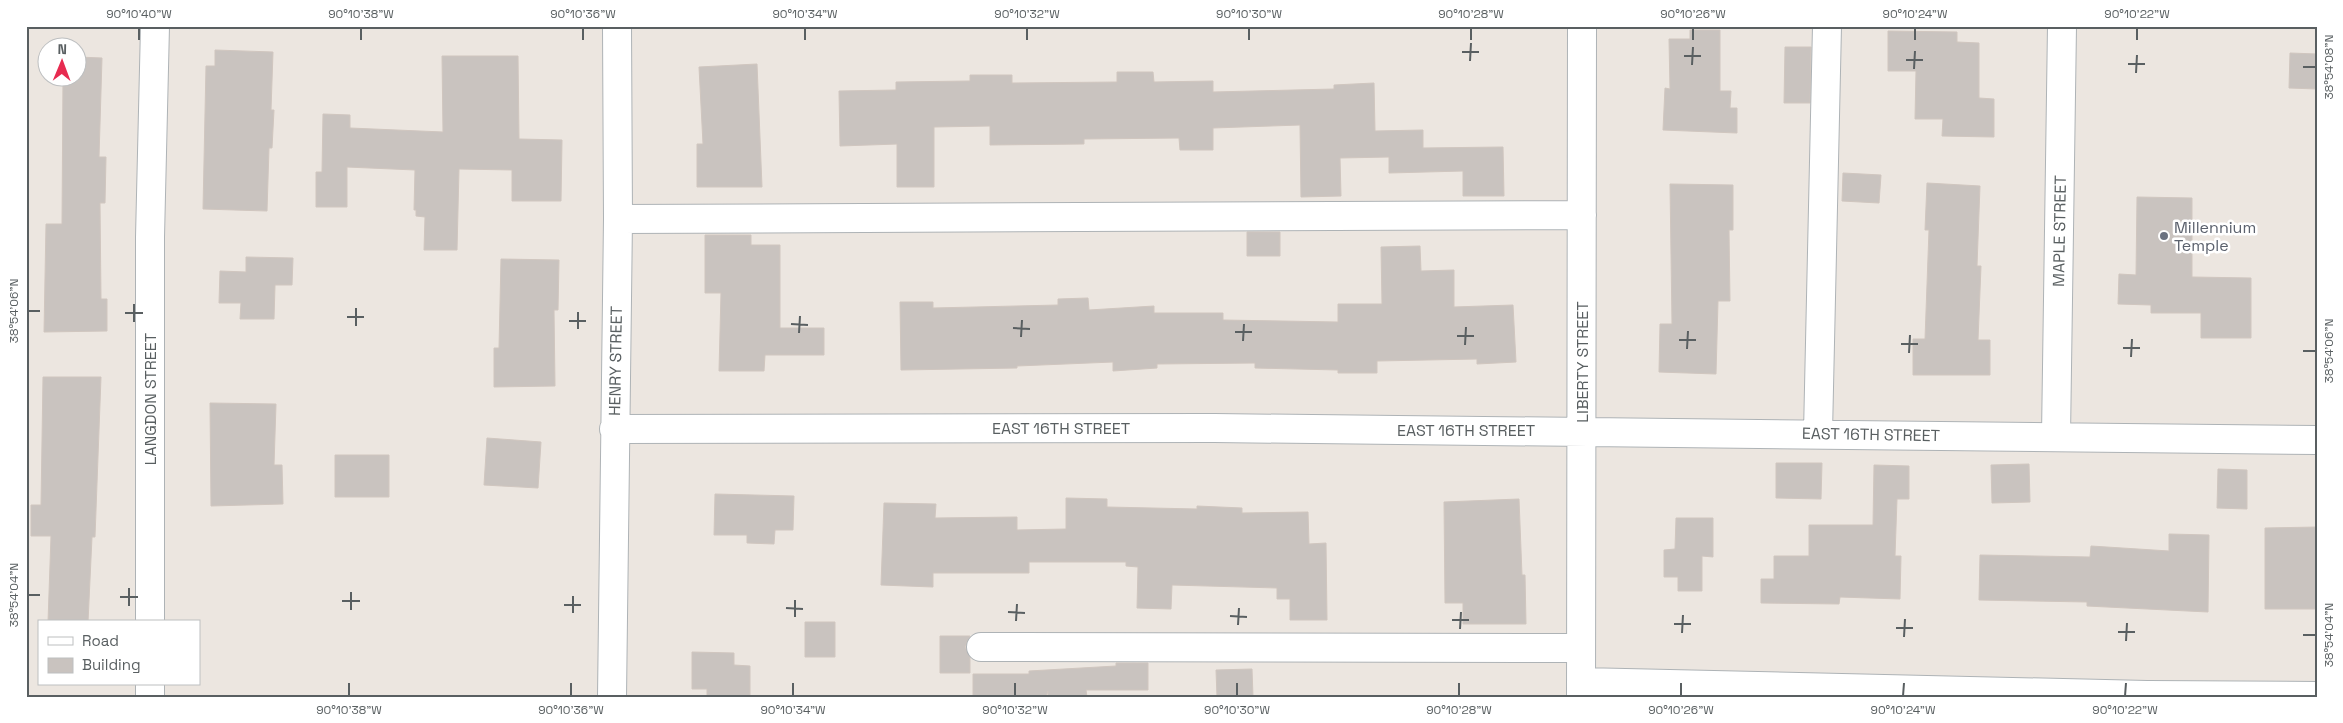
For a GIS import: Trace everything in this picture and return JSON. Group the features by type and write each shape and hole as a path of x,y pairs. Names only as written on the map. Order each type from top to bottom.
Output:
{"street":[{"name":"LANGDON STREET","path":"150,620 150,237 155,26"},
{"name":"HENRY STREET","path":"612,697 618,219 617,26"},
{"name":"LIBERTY STREET","path":"1581,689 1582,26"},
{"path":"1818,433 1827,26"},
{"name":"MAPLE STREET","path":"2056,436 2062,26"},
{"path":"618,219 1582,215"},
{"name":"EAST 16TH STREET","path":"614,429 1214,428 1818,433 2317,440"},
{"path":"981,647 1581,648"},
{"path":"1581,689 2317,696"}],"building":[{"path":"1690,30 1720,30 1720,91 1731,91 1730,108 1737,108 1737,133 1663,130 1665,88 1670,89 1669,39 1690,39"},
{"path":"1888,31 1957,32 1957,42 1979,43 1979,98 1994,99 1994,137 1942,136 1943,119 1915,119 1916,71 1888,71"},
{"path":"1785,47 1811,47 1810,103 1784,103"},
{"path":"215,50 273,52 271,110 274,110 272,148 269,148 267,211 203,209 206,66 215,66"},
{"path":"2290,53 2317,54 2317,89 2289,88"},
{"path":"442,56 518,56 519,139 562,140 561,201 512,201 512,170 459,169 457,250 424,250 425,217 416,216 416,210 414,210 415,170 347,167 347,207 316,207 316,172 322,172 323,114 350,115 350,128 443,132"},
{"path":"88,57 102,58 99,157 106,157 105,203 100,203 101,299 107,299 107,331 44,332 46,224 62,224 63,88 88,88"},
{"path":"757,64 762,187 697,187 697,144 703,144 699,67"},
{"path":"1117,72 1153,72 1154,82 1213,81 1213,92 1334,89 1334,85 1374,83 1375,131 1423,130 1423,148 1503,147 1504,196 1463,196 1463,171 1389,173 1389,157 1340,158 1341,196 1301,197 1300,125 1213,128 1213,150 1180,150 1179,138 1084,139 1084,144 990,145 990,126 934,127 934,187 897,187 897,144 840,146 839,91 896,90 896,82 970,81 970,75 1012,75 1012,83 1117,82"},
{"path":"1843,173 1881,175 1879,203 1842,201"},
{"path":"1927,183 1980,186 1977,266 1981,266 1978,340 1990,340 1990,375 1913,375 1913,339 1925,339 1929,230 1925,230"},
{"path":"1670,184 1733,185 1733,230 1729,230 1730,301 1718,301 1716,374 1659,372 1660,324 1672,324"},
{"name":"Millennium Temple","path":"2137,197 2192,198 2192,277 2251,278 2251,338 2201,338 2201,313 2151,313 2151,305 2118,304 2119,274 2136,275"},
{"path":"1247,232 1280,232 1280,256 1247,256"},
{"path":"705,235 751,235 751,245 780,245 780,328 824,328 824,355 765,355 764,371 719,371 721,293 705,293"},
{"path":"1420,246 1421,271 1454,270 1454,307 1513,305 1516,362 1477,364 1477,359 1377,361 1377,373 1338,373 1338,370 1255,368 1255,363 1157,364 1157,368 1113,371 1113,362 1017,366 1017,368 901,370 900,302 933,302 933,308 1058,305 1058,299 1088,298 1089,310 1154,306 1154,313 1223,313 1223,320 1338,322 1338,304 1382,304 1381,247"},
{"path":"246,257 293,258 292,285 275,285 274,319 240,319 241,303 219,303 220,271 246,272"},
{"path":"501,259 559,260 558,310 554,310 555,386 494,387 494,348 499,348"},
{"path":"43,377 101,377 95,537 92,537 88,620 48,620 51,536 31,536 31,505 41,505"},
{"path":"210,403 276,404 274,465 282,465 283,504 211,506"},
{"path":"487,438 541,442 538,488 484,485"},
{"path":"335,455 389,455 389,497 335,497"},
{"path":"1776,463 1822,463 1821,499 1776,498"},
{"path":"2029,464 2030,502 1992,503 1991,465"},
{"path":"1874,465 1909,466 1909,499 1897,499 1895,556 1901,556 1900,599 1840,597 1839,604 1761,603 1761,579 1774,579 1774,556 1809,556 1809,525 1873,525"},
{"path":"2218,469 2247,470 2247,509 2217,508"},
{"path":"715,494 794,496 793,530 775,530 774,544 747,543 747,535 714,535"},
{"path":"1066,498 1107,499 1107,507 1197,509 1197,506 1242,508 1242,513 1308,512 1309,544 1326,543 1327,620 1290,620 1290,599 1277,599 1277,588 1172,585 1171,609 1137,608 1138,567 1126,566 1126,562 1029,562 1029,573 933,573 933,587 881,585 884,503 936,504 935,518 1017,517 1017,530 1066,529"},
{"path":"1519,499 1522,575 1525,575 1526,624 1463,624 1463,603 1445,603 1444,502"},
{"path":"1676,518 1713,518 1713,557 1702,556 1702,591 1678,591 1678,577 1664,577 1664,550 1675,549"},
{"path":"2317,527 2317,609 2265,609 2265,528"},
{"path":"2169,534 2209,535 2208,612 2087,606 2087,602 1979,600 1980,555 2090,557 2091,546 2169,551"},
{"path":"805,622 835,622 835,657 805,657"},
{"path":"940,636 970,636 965,647 970,657 970,673 940,673"},
{"path":"692,652 734,653 734,665 750,666 750,697 707,697 707,689 692,689"},
{"path":"1116,663 1148,663 1148,690 1086,690 1087,697 1048,697 1048,691 1046,697 973,697 973,674 1029,674 1029,671 1116,666"},
{"path":"1252,669 1253,697 1217,697 1216,670"}],"place":[{"name":"Millennium Temple","path":"2164,236"}]}
